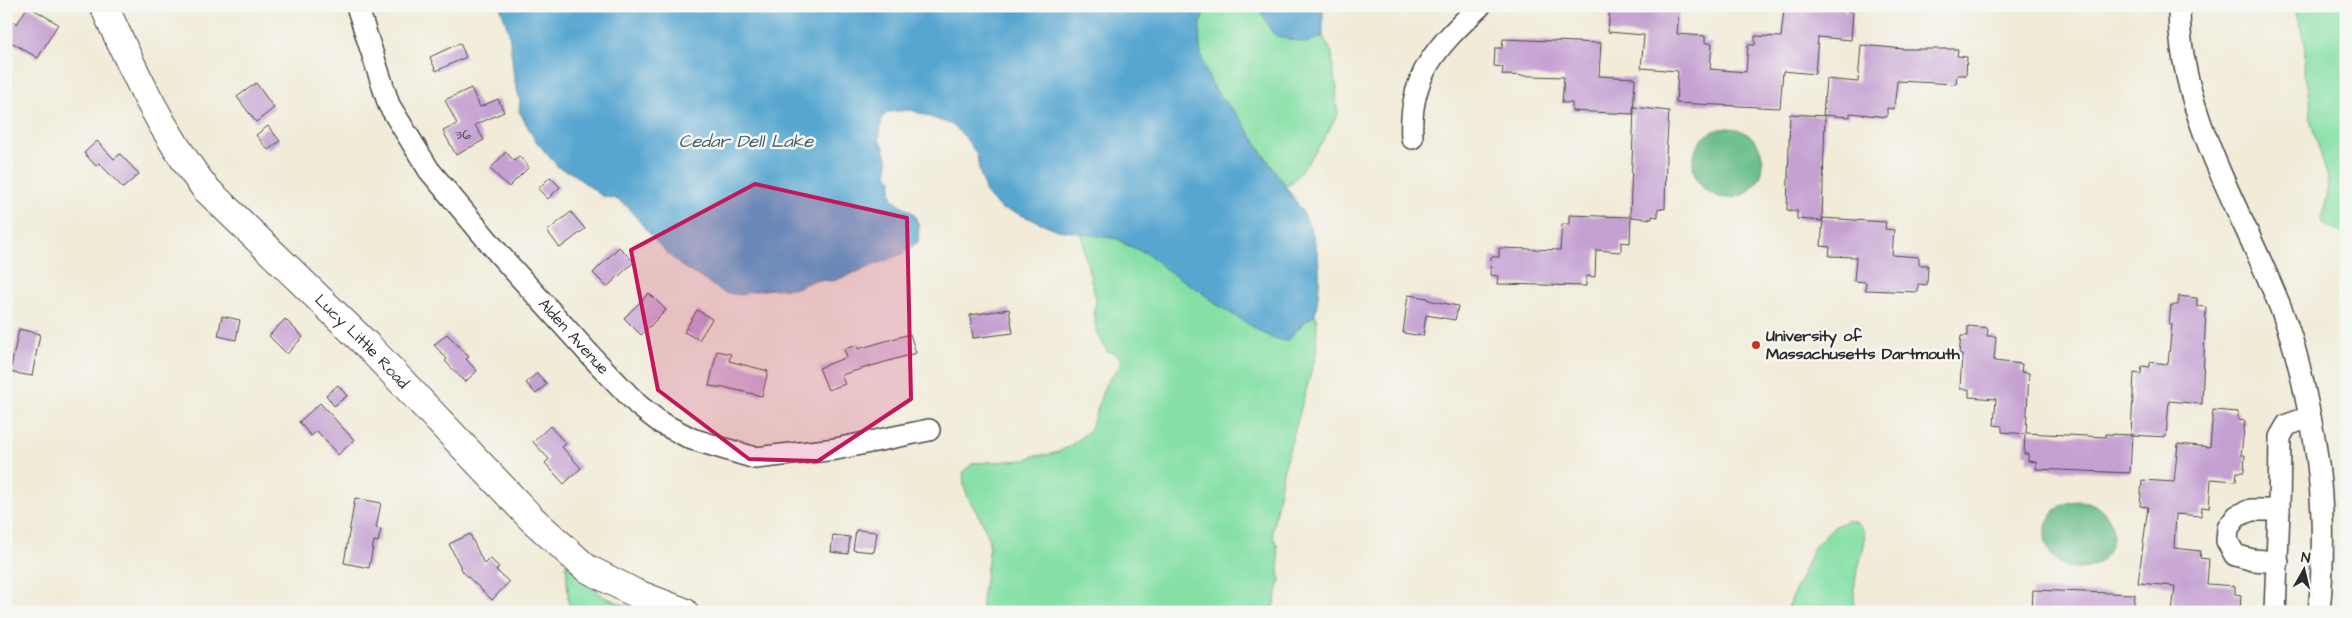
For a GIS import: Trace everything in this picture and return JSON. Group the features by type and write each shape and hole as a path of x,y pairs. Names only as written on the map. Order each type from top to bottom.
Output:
{"street":[{"name":"Lucy Little Road","path":"104,6 164,129 182,159 205,188 366,345 532,519 586,568 635,593 684,612"},
{"name":"Alden Avenue","path":"357,6 389,105 429,170 499,254 592,357 638,405 661,423 692,439 755,458 836,449 929,430"},
{"path":"1412,138 1414,102 1420,78 1436,50 1480,6"},
{"path":"2179,6 2180,31 2190,91 2218,167 2283,314 2298,358 2318,454 2322,505 2319,612"},
{"path":"2275,612 2278,562 2280,437 2287,426 2310,418"},
{"path":"2278,562 2253,560 2235,555 2226,542 2228,528 2237,516 2251,510 2279,510"}],"highlighted area":[{"path":"755,184 907,218 911,399 818,461 749,459 658,390 631,250"}],"green space":[{"path":"1207,6 1258,6 1306,43 1323,36 1332,53 1333,72 1337,87 1338,114 1321,144 1292,183 1287,186 1240,119 1218,93 1207,73 1200,51 1200,28"},
{"path":"2294,6 2346,6 2346,235 2325,225 2321,219 2327,197 2328,178 2311,123 2310,97 2304,73 2305,43"},
{"path":"1728,128 1741,131 1753,138 1760,150 1763,163 1760,176 1753,188 1741,195 1728,198 1715,195 1703,188 1696,176 1693,163 1696,150 1703,138 1715,131"},
{"path":"1082,232 1118,239 1125,244 1148,253 1168,271 1200,291 1216,304 1287,341 1303,323 1315,315 1317,322 1316,355 1283,472 1272,534 1277,545 1280,580 1272,612 982,612 989,542 983,524 965,490 964,471 973,463 1026,460 1031,457 1063,450 1071,445 1089,429 1107,382 1119,368 1121,360 1116,353 1108,352 1097,335 1094,315 1096,299 1084,252"},
{"path":"2079,501 2092,504 2103,511 2110,522 2113,535 2110,548 2103,559 2092,566 2079,569 2066,566 2055,559 2048,548 2045,535 2048,522 2055,511 2066,504"},
{"path":"1846,521 1855,522 1860,526 1864,538 1864,546 1856,579 1854,612 1786,612 1814,547 1833,527"},
{"path":"566,562 604,597 643,612 569,612"}],"water":[{"name":"Cedar Dell Lake","path":"500,6 1207,6 1200,28 1200,50 1206,72 1217,92 1242,121 1295,200 1313,236 1319,270 1315,315 1303,323 1287,341 1271,338 1216,304 1200,291 1168,271 1148,254 1118,239 1058,230 1014,212 1001,209 986,194 977,155 965,137 952,125 911,110 889,112 882,117 879,140 883,145 888,161 887,174 892,180 891,191 893,199 914,214 919,226 918,242 902,254 834,281 815,280 796,288 748,292 743,295 725,293 681,266 657,243 628,207 616,199 602,196 570,172 559,168 535,140 519,111 520,101 514,78 509,32"},
{"path":"1258,6 1323,6 1323,36 1306,43 1278,37 1272,32"}],"building":[{"path":"28,6 58,24 38,58 6,39 6,17 17,24"},
{"path":"1610,6 1670,6 1670,8 1679,9 1677,34 1705,36 1705,43 1712,43 1710,69 1746,72 1748,45 1755,45 1755,36 1781,37 1784,10 1791,10 1791,6 1844,6 1844,11 1853,12 1851,40 1818,37 1815,74 1783,71 1780,108 1676,103 1678,71 1641,68 1644,35 1608,32"},
{"path":"1503,39 1601,43 1599,76 1635,78 1633,114 1572,111 1572,103 1562,103 1564,77 1502,75 1503,67 1494,66 1495,48 1502,48"},
{"path":"460,43 466,57 436,71 430,57"},
{"path":"1861,45 1904,49 1958,49 1957,56 1967,57 1966,75 1957,75 1956,84 1897,81 1894,109 1887,108 1887,117 1850,113 1850,117 1823,115 1826,79 1858,82"},
{"path":"256,83 274,108 256,122 237,97"},
{"path":"471,88 480,107 498,99 504,112 475,125 484,140 456,155 443,131 457,124 445,100"},
{"path":"1634,107 1669,111 1665,209 1658,208 1658,217 1652,216 1652,219 1631,217 1630,243 1621,242 1621,252 1596,250 1595,277 1586,276 1586,286 1497,284 1498,276 1490,275 1491,257 1499,257 1499,248 1560,250 1562,224 1569,224 1569,215 1630,217"},
{"path":"1790,114 1825,116 1822,221 1797,219 1797,211 1787,210"},
{"path":"268,126 280,141 268,150 256,135"},
{"path":"97,141 114,159 120,154 139,174 123,188 99,163 96,166 84,153"},
{"path":"506,152 514,161 519,156 529,167 509,187 490,169"},
{"path":"550,177 560,187 548,199 538,189"},
{"path":"571,212 585,229 560,248 547,231"},
{"path":"1823,218 1886,222 1885,229 1894,230 1892,255 1919,257 1919,265 1928,265 1927,285 1918,284 1918,292 1865,290 1866,282 1854,281 1856,257 1829,256 1830,247 1821,246"},
{"path":"619,247 634,262 607,287 593,273"},
{"path":"649,293 666,310 641,335 624,318"},
{"path":"1408,295 1458,306 1455,320 1426,315 1423,336 1403,333"},
{"path":"2178,296 2197,298 2197,306 2206,307 2202,404 2169,401 2166,437 2131,435 2134,373 2141,374 2142,366 2150,367 2150,362 2168,364 2172,324 2169,324 2171,305 2178,305"},
{"path":"1009,309 1013,333 973,338 970,315"},
{"path":"697,310 712,319 699,340 684,332"},
{"path":"222,316 240,320 236,340 218,336"},
{"path":"285,319 303,337 287,354 269,336"},
{"path":"1968,326 1988,328 1987,336 1996,336 1994,361 2022,364 2021,372 2029,373 2026,433 2106,437 2106,434 2132,435 2130,473 2036,469 2036,462 2028,461 2028,454 2024,454 2025,434 2002,432 2002,426 1994,425 1996,399 1969,397 1969,389 1960,389 1962,354 1959,354 1961,336 1968,336"},
{"path":"19,329 40,334 32,376 10,372"},
{"path":"447,334 469,357 466,359 477,371 465,382 445,361 447,359 434,345"},
{"path":"910,334 916,353 841,375 845,384 828,390 819,368 847,357 844,349 858,345 858,349"},
{"path":"717,351 731,354 729,361 768,371 762,396 723,387 709,386"},
{"path":"537,373 547,384 536,394 526,383"},
{"path":"338,385 347,396 334,406 326,395"},
{"path":"320,403 354,440 338,455 317,431 311,436 299,422"},
{"path":"2213,410 2238,412 2238,420 2245,421 2241,455 2245,455 2244,472 2237,472 2236,481 2211,479 2209,508 2202,507 2201,516 2176,514 2174,548 2201,551 2200,558 2209,559 2207,584 2235,586 2235,594 2241,595 2240,612 2172,612 2175,586 2138,583 2148,507 2140,506 2142,480 2174,482 2178,444 2210,447"},
{"path":"550,426 566,444 562,447 581,468 564,484 545,463 549,459 533,442"},
{"path":"355,498 381,503 376,528 381,529 378,542 374,541 369,568 344,563"},
{"path":"856,530 877,532 874,552 853,550"},
{"path":"470,534 484,564 490,558 499,567 496,570 509,582 492,600 463,572 449,544"},
{"path":"833,535 850,537 848,554 831,552"},
{"path":"2033,590 2135,594 2133,612 2032,612"}],"place":[{"name":"University of Massachusetts Dartmouth","path":"1756,345"}]}
